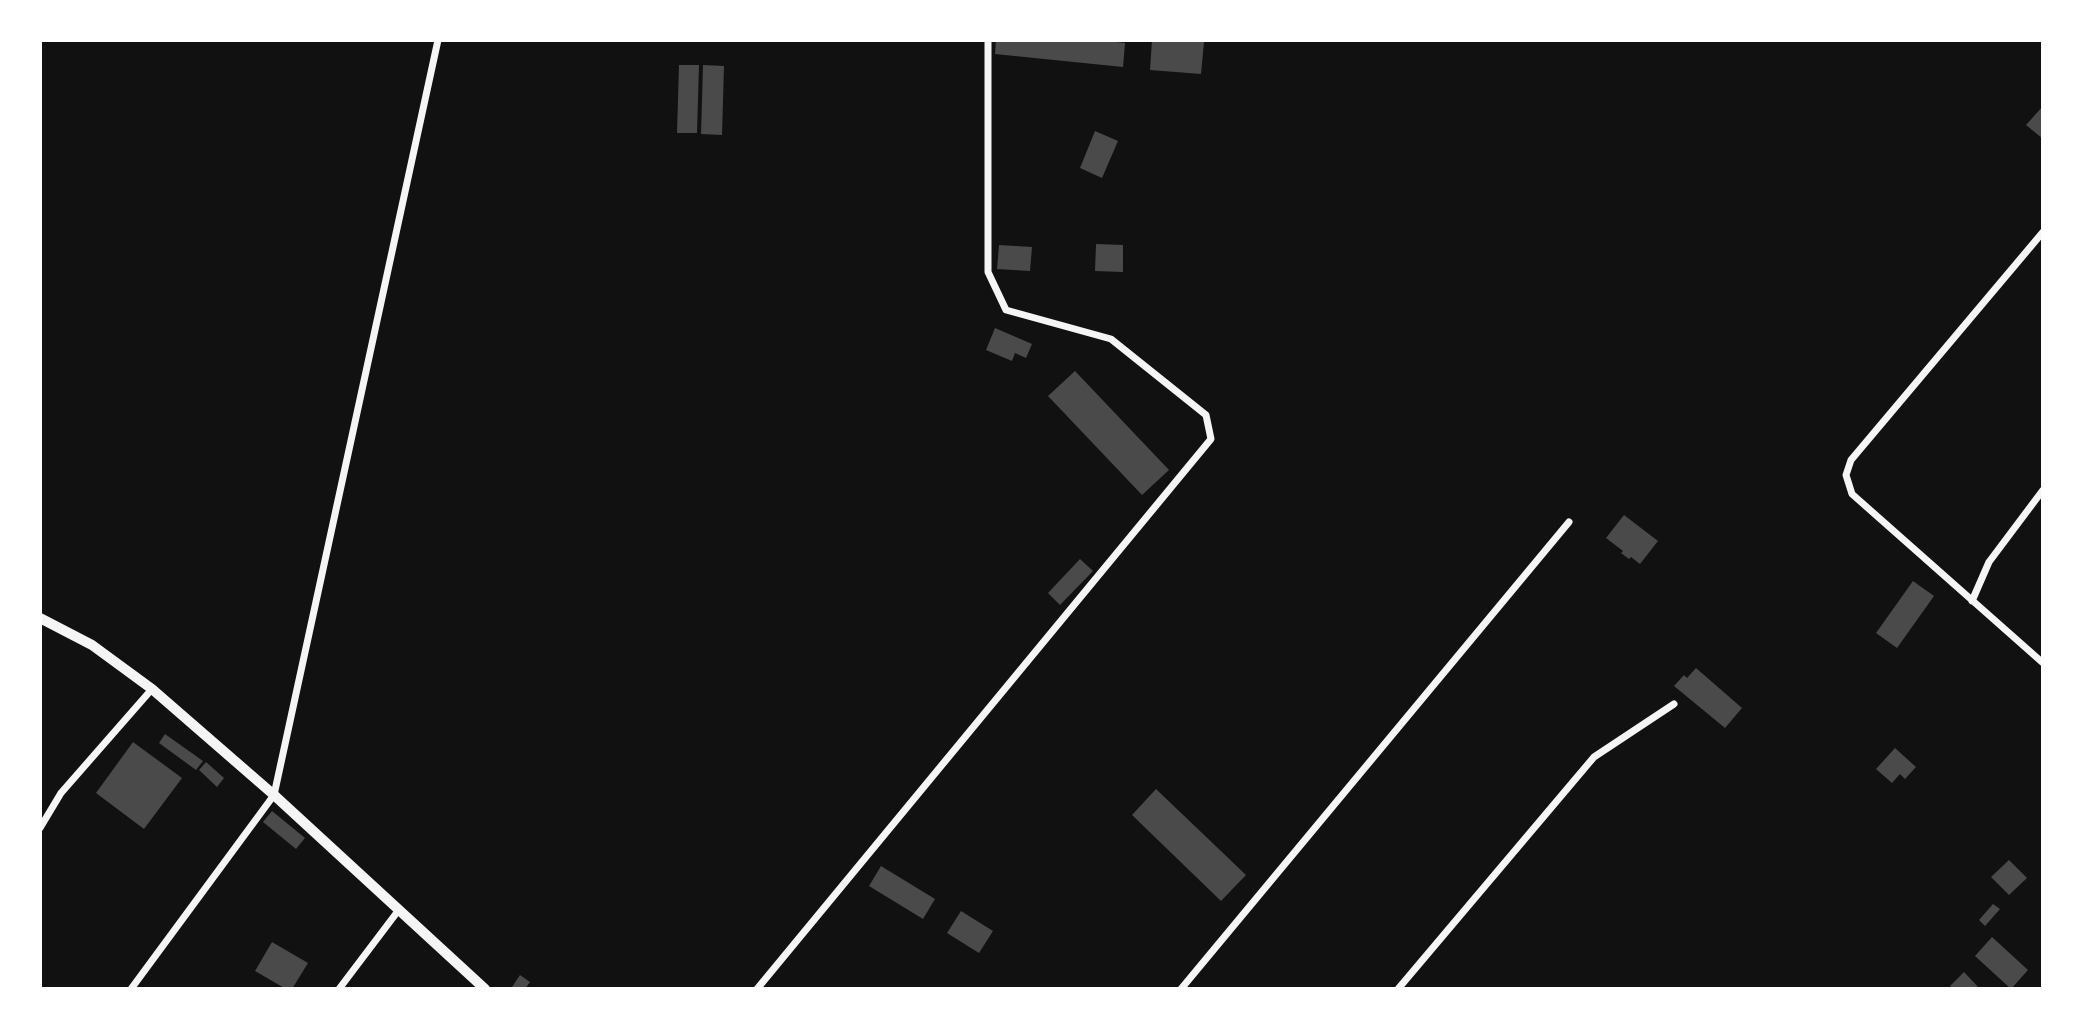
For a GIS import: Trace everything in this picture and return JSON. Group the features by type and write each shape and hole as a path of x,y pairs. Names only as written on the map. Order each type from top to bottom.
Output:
{"street":[{"path":"131,989 274,795 438,40"},
{"path":"757,989 1211,439 1206,415 1111,339 1006,310 988,272 988,40"},
{"path":"2043,232 1851,460 1846,475 1852,494 2043,663"},
{"path":"1972,601 1989,562 2043,490"},
{"path":"1181,989 1569,522"},
{"path":"40,618 92,645 152,689 274,795 485,989"},
{"path":"40,828 61,793 152,689"},
{"path":"1398,989 1594,757 1674,704"},
{"path":"339,989 398,911"}],"building":[{"path":"996,40 1098,40 1125,43 1123,67 995,54"},
{"path":"1152,40 1204,42 1201,74 1150,70"},
{"path":"679,65 699,65 697,133 677,133"},
{"path":"703,65 724,66 722,135 701,134"},
{"path":"2043,106 2043,139 2026,125"},
{"path":"1095,131 1118,141 1102,178 1080,168"},
{"path":"1096,244 1123,245 1123,272 1095,271"},
{"path":"999,245 1032,247 1030,271 997,269"},
{"path":"995,328 1032,344 1026,358 1015,353 1012,361 986,350"},
{"path":"1075,371 1169,470 1142,495 1048,396"},
{"path":"1624,515 1658,541 1640,564 1621,553 1623,551 1606,538"},
{"path":"1080,559 1093,571 1060,605 1048,593"},
{"path":"1913,581 1934,596 1897,648 1876,633"},
{"path":"1696,668 1742,708 1725,728 1674,686 1684,675 1687,678"},
{"path":"165,734 203,761 196,770 159,743"},
{"path":"133,742 182,778 144,829 96,793"},
{"path":"1895,748 1916,767 1905,779 1900,774 1892,783 1876,769"},
{"path":"206,762 224,778 217,787 199,770"},
{"path":"1156,789 1246,875 1221,901 1132,815"},
{"path":"272,811 305,838 296,849 263,822"},
{"path":"2009,860 2027,878 2009,895 1991,877"},
{"path":"881,866 935,899 923,919 869,886"},
{"path":"1993,904 2000,909 1985,926 1979,920"},
{"path":"961,911 993,931 979,953 947,933"},
{"path":"1992,937 2028,970 2011,989 1975,956"},
{"path":"272,942 308,963 292,989 286,989 255,971"},
{"path":"1964,972 1980,989 1952,989 1950,986"},
{"path":"520,975 530,982 525,989 515,989 512,987"}]}
